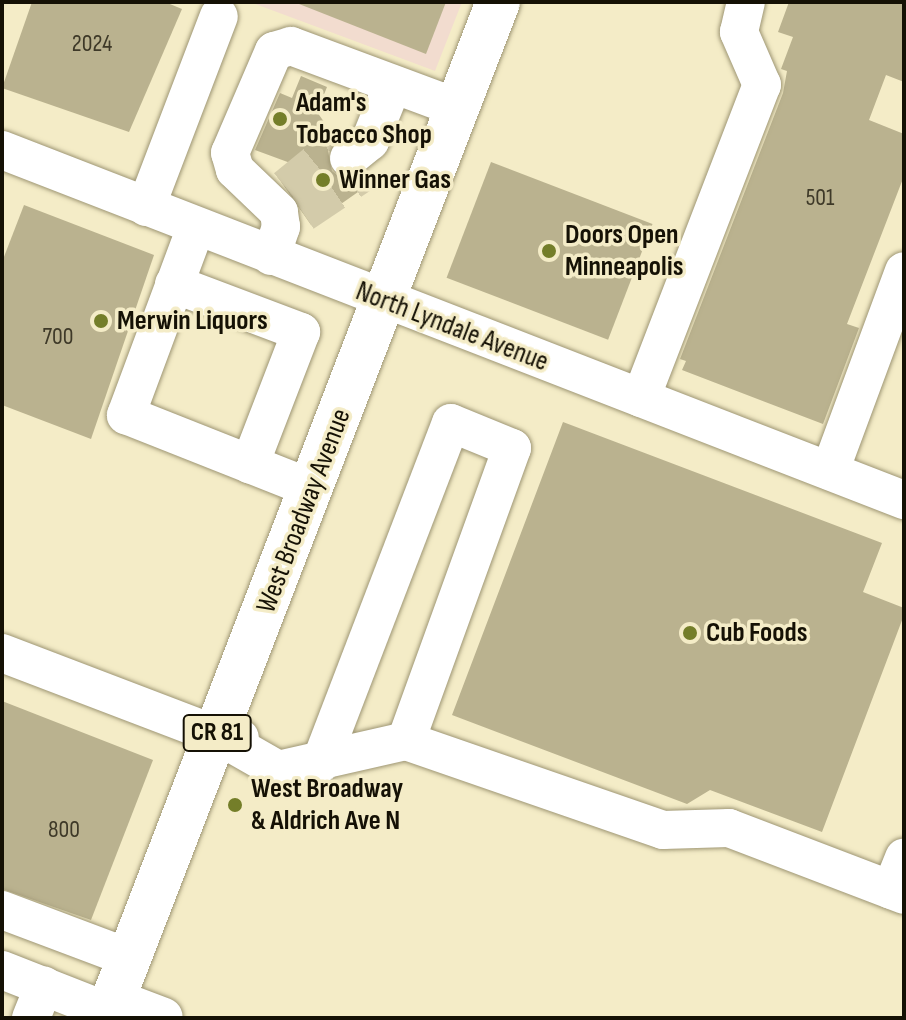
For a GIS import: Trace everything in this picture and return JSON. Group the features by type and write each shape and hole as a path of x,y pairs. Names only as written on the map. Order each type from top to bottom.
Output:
{"main road":[{"name":"West Broadway Avenue","path":"109,1009 313,489 498,2"}],"street":[{"path":"641,398 762,85 739,32 746,2"},
{"path":"146,207 219,16"},
{"path":"271,256 289,204 235,170 230,153 274,51 291,46 458,108"},
{"path":"355,154 393,84"},
{"name":"North Lyndale Avenue","path":"2,150 904,500"},
{"path":"196,227 126,415 313,489"},
{"path":"830,471 894,332 904,271"},
{"path":"174,284 301,332 250,464"},
{"path":"310,767 451,423 512,448 406,741"},
{"path":"2,653 217,735 256,762 310,767 406,741 663,830 729,828 900,881"},
{"path":"2,910 130,958"},
{"path":"2,970 38,1002 164,1017"}],"shaded area":[{"path":"250,2 462,2 435,71"}],"building":[{"path":"32,2 165,2 182,9 129,132 2,88"},
{"path":"294,2 446,2 426,54"},
{"path":"789,2 904,2 904,82 886,75 869,120 904,134 904,176 847,324 859,328 823,424 682,370 686,361 680,359 783,93 787,71 781,69 793,37 778,32"},
{"path":"301,76 327,87 317,112 337,140 328,151 332,171 342,179 362,176 368,185 311,225 277,176 293,164 255,150 280,93 292,98"},
{"name":"Doors Open Minneapolis","path":"491,162 653,224 608,340 447,278"},
{"path":"24,205 154,255 91,439 2,405 2,262"},
{"name":"Cub Foods","path":"563,422 882,543 863,592 904,608 904,615 822,832 710,790 687,804 452,715"},
{"path":"2,701 153,760 91,920 2,889"}],"tunnel":[{"path":"286,188 340,144"},
{"path":"303,213 361,174"}],"place":[{"name":"Adam's Tobacco Shop","path":"280,119"},
{"name":"Winner Gas","path":"323,180"},
{"name":"Doors Open Minneapolis","path":"549,251"},
{"name":"Merwin Liquors","path":"101,321"},
{"name":"Cub Foods","path":"690,633"},
{"name":"West Broadway & Aldrich Ave N","path":"235,805"}]}
